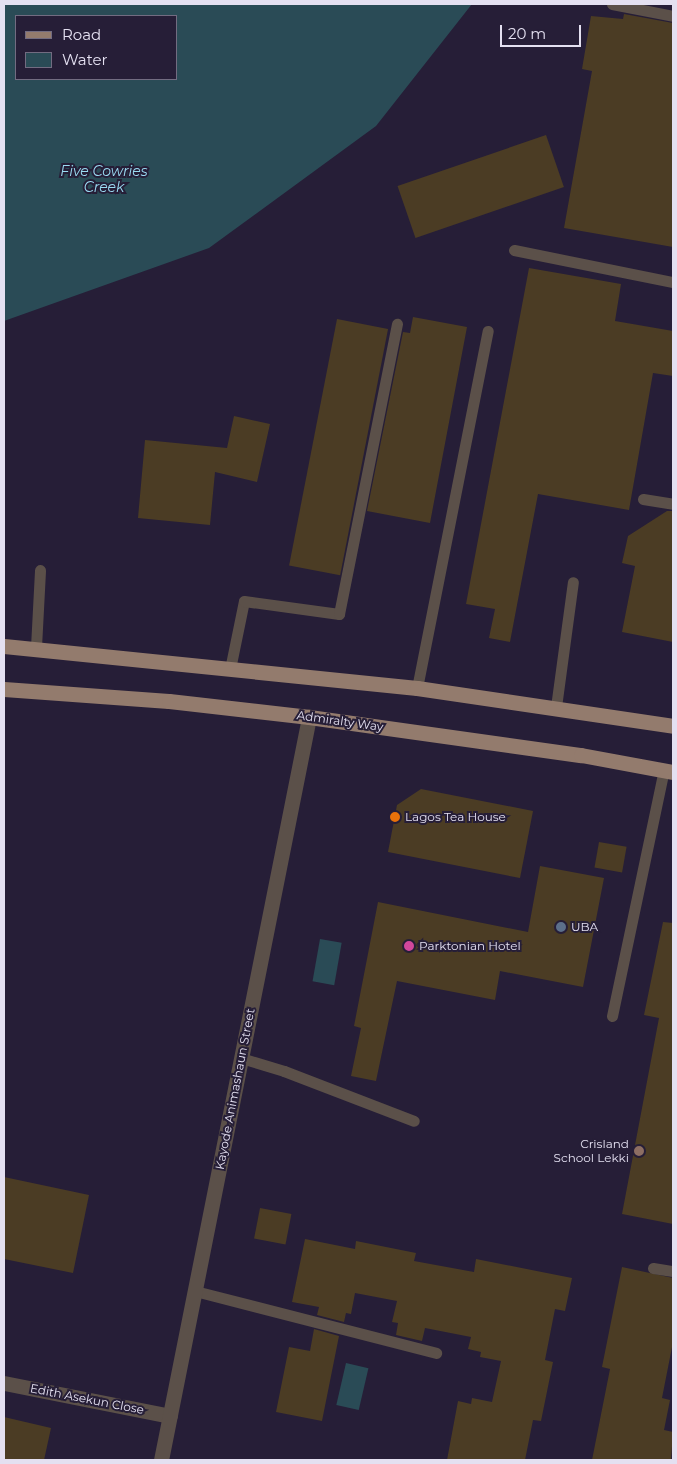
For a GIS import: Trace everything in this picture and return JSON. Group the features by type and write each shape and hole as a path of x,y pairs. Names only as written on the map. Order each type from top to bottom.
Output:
{"main road":[{"path":"4,646 36,647 417,688 556,707 673,726"},
{"name":"Admiralty Way","path":"4,689 169,701 309,717 581,755 668,771"}],"street":[{"name":"Kayode Animashaun Street","path":"161,1460 309,717"},
{"name":"Edith Asekun Close","path":"4,1383 170,1416"}],"lane":[{"path":"612,4 673,16"},
{"path":"514,250 673,282"},
{"path":"230,669 244,600 339,614 397,324"},
{"path":"417,688 488,331"},
{"path":"643,499 673,504"},
{"path":"36,647 40,570"},
{"path":"556,707 573,582"},
{"path":"612,1016 668,771"},
{"path":"241,1058 284,1070 414,1121"},
{"path":"653,1268 673,1271"},
{"path":"195,1291 436,1353"}],"water":[{"name":"Five Cowries Creek","path":"4,4 472,4 376,126 209,248 4,321"},
{"path":"320,939 342,943 334,985 313,981"},
{"path":"346,1363 368,1368 359,1410 336,1405"}],"building":[{"path":"624,14 673,23 673,247 564,228 592,71 582,69 591,16 623,19"},
{"path":"546,135 564,187 415,238 398,186"},
{"path":"529,268 621,284 615,321 673,331 673,376 653,373 629,510 538,494 510,642 489,638 495,609 466,604"},
{"path":"413,317 467,327 430,523 367,511 403,332 410,333"},
{"path":"337,319 388,329 340,575 289,565"},
{"path":"234,416 270,424 257,482 215,472 210,525 138,518 145,440 227,448"},
{"path":"667,511 673,511 673,642 622,632 635,566 622,563 628,536"},
{"path":"421,789 533,811 520,878 388,852 397,805"},
{"path":"599,842 627,847 622,872 594,868"},
{"path":"540,866 604,878 583,987 500,971 495,1000 397,981 376,1081 351,1076 361,1028 354,1026 378,902 528,932"},
{"path":"663,922 673,923 673,1224 622,1214 659,1018 644,1015"},
{"path":"4,1177 89,1195 73,1273 4,1259"},
{"path":"260,1208 291,1214 285,1245 254,1238"},
{"path":"305,1239 355,1249 356,1241 416,1253 414,1261 474,1272 476,1259 572,1278 565,1311 555,1309 545,1360 553,1362 541,1421 533,1420 525,1460 447,1460 458,1401 471,1404 472,1398 492,1402 501,1361 480,1357 481,1352 468,1349 471,1337 425,1328 422,1341 396,1335 398,1323 392,1322 397,1301 355,1293 351,1314 346,1313 344,1322 317,1315 319,1307 292,1302"},
{"path":"622,1267 673,1278 673,1342 662,1398 670,1400 664,1430 673,1432 671,1460 592,1460 610,1369 602,1367"},
{"path":"314,1329 339,1336 322,1421 276,1412 289,1347 310,1351"},
{"path":"4,1417 51,1428 44,1460 4,1460"}],"place":[{"name":"Lagos Tea House","path":"395,817"},
{"name":"UBA","path":"561,927"},
{"name":"Parktonian Hotel","path":"409,946"},
{"name":"Crisland School Lekki","path":"639,1151"}]}
